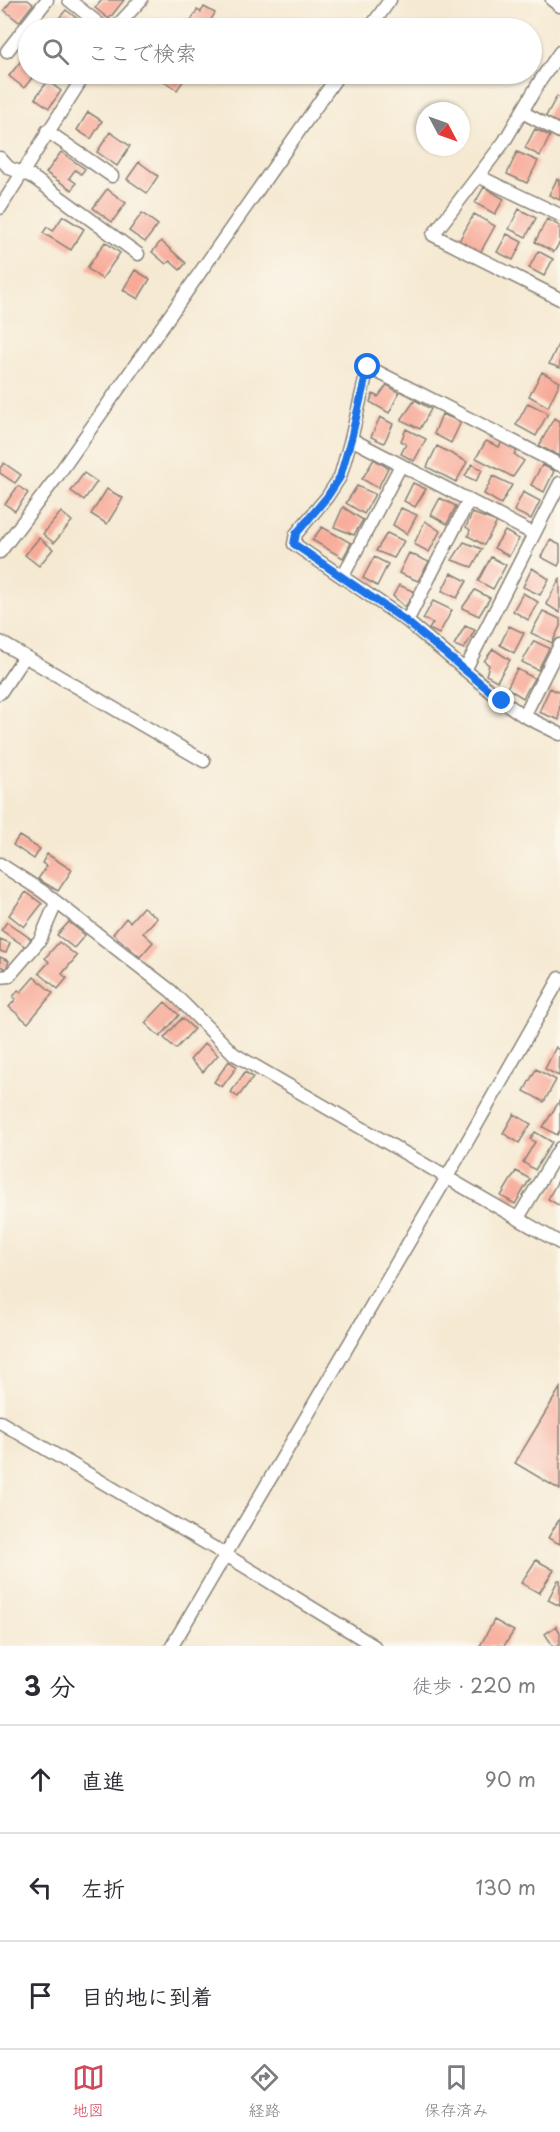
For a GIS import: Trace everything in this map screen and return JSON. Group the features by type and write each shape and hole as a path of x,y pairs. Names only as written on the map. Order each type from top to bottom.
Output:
{"street":[{"path":"33,18 47,0"},
{"path":"69,0 92,18"},
{"path":"124,18 141,0"},
{"path":"377,18 390,0"},
{"path":"552,0 560,6"},
{"path":"7,51 18,37"},
{"path":"542,80 560,52"},
{"path":"0,208 78,84"},
{"path":"0,552 63,469 332,84"},
{"path":"540,84 504,142 433,235 560,299"},
{"path":"522,112 560,132"},
{"path":"47,131 112,176"},
{"path":"0,158 9,168 31,176 138,254"},
{"path":"478,176 560,215"},
{"path":"560,465 368,367 340,477 327,497 296,534 294,544 406,621 502,701 524,716 560,734"},
{"path":"351,439 534,534"},
{"path":"343,576 401,465"},
{"path":"465,670 560,483"},
{"path":"406,621 469,500"},
{"path":"0,642 204,761"},
{"path":"524,716 560,645"},
{"path":"0,693 24,657"},
{"path":"0,864 56,903 171,991 234,1054 560,1243"},
{"path":"0,977 9,976 40,940 56,903"},
{"path":"172,1646 447,1177 560,978"},
{"path":"518,1218 560,1148"},
{"path":"0,1422 226,1555 374,1646"}],"building":[{"path":"12,0 28,0 33,4 22,18 18,18 18,21 4,10"},
{"path":"102,0 124,0 110,18 95,8"},
{"path":"204,7 215,13 212,18 193,18 197,10 201,12"},
{"path":"66,10 76,18 59,18"},
{"path":"18,65 18,83 9,76"},
{"path":"46,84 52,84 61,91 49,108 35,98"},
{"path":"168,84 181,84 177,90"},
{"path":"557,96 560,98 560,119 557,125 545,118"},
{"path":"88,112 102,121 91,139 77,130"},
{"path":"535,129 550,136 540,156 525,148"},
{"path":"110,132 130,146 117,166 97,152"},
{"path":"61,152 85,169 81,174 75,170 69,178 76,183 72,190 46,173"},
{"path":"517,152 538,161 527,183 507,174"},
{"path":"139,162 158,176 147,193 127,179"},
{"path":"557,179 560,180 560,200 549,195"},
{"path":"484,187 504,199 495,214 475,203"},
{"path":"107,189 126,203 112,222 93,208"},
{"path":"519,209 536,218 526,237 509,229"},
{"path":"142,213 158,225 145,242 129,231"},
{"path":"474,214 495,226 480,253 459,241"},
{"path":"63,216 84,229 71,250 43,233 47,227 53,231"},
{"path":"547,219 560,226 560,242 554,252 535,242"},
{"path":"507,234 522,242 513,260 497,252"},
{"path":"161,241 186,263 180,270 170,261 166,264 152,252"},
{"path":"105,242 120,253 102,279 87,268"},
{"path":"538,251 553,259 544,276 529,268"},
{"path":"135,270 150,279 138,299 123,290"},
{"path":"560,340 560,368 549,364"},
{"path":"542,372 560,382 548,407 529,396"},
{"path":"387,385 399,393 389,413 370,402 373,394 378,397"},
{"path":"415,400 431,409 420,429 401,420"},
{"path":"528,403 548,413 536,436 516,425"},
{"path":"442,414 461,422 451,443 434,434"},
{"path":"380,417 393,424 384,443 371,437"},
{"path":"554,418 560,421 560,456 539,446"},
{"path":"406,429 426,439 414,461 401,454 406,444 401,441"},
{"path":"486,441 499,447 502,442 517,451 514,454 524,461 513,477 476,458"},
{"path":"437,446 467,462 456,482 427,467"},
{"path":"374,459 388,468 378,488 362,479"},
{"path":"4,463 21,475 15,483 0,473 0,468"},
{"path":"472,464 482,470 476,481 465,476"},
{"path":"542,465 554,471 544,492 531,485"},
{"path":"84,473 97,482 84,500 71,491"},
{"path":"493,476 512,485 501,504 484,494"},
{"path":"413,483 426,489 415,507 404,501"},
{"path":"18,486 28,493 15,511 5,504"},
{"path":"357,486 375,494 364,514 346,503"},
{"path":"107,489 123,498 107,524 91,514"},
{"path":"523,492 540,501 531,519 514,511"},
{"path":"440,498 456,506 447,524 431,515"},
{"path":"343,507 363,520 354,535 334,527"},
{"path":"401,508 417,515 407,534 393,525"},
{"path":"61,512 72,521 54,543 43,534"},
{"path":"472,513 497,522 484,545 468,536 470,530 466,527"},
{"path":"425,521 440,531 429,552 414,544"},
{"path":"322,527 351,543 343,558 312,540"},
{"path":"505,531 519,539 509,556 494,548"},
{"path":"387,533 404,541 394,558 376,551"},
{"path":"39,538 53,549 39,566 25,555"},
{"path":"550,540 560,545 558,566 541,557"},
{"path":"464,542 482,549 472,567 452,560"},
{"path":"409,553 429,562 418,581 399,573"},
{"path":"374,557 388,564 377,586 363,578"},
{"path":"491,557 506,565 493,589 478,581"},
{"path":"532,568 549,579 540,595 523,587"},
{"path":"451,573 467,581 457,598 442,591"},
{"path":"560,578 560,613 546,604"},
{"path":"399,585 415,592 405,607 393,596"},
{"path":"475,590 490,598 479,616 462,608"},
{"path":"523,593 538,602 528,620 513,611"},
{"path":"433,601 452,610 439,634 429,629 433,623 423,619"},
{"path":"543,611 560,619 560,626 552,643 531,633"},
{"path":"465,626 475,630 464,649 454,645"},
{"path":"509,626 524,633 514,653 500,645"},
{"path":"534,641 549,648 538,670 522,662"},
{"path":"493,649 510,660 497,681 486,675 489,665 484,661"},
{"path":"517,669 534,678 523,698 507,688"},
{"path":"550,688 560,693 559,720 539,712"},
{"path":"19,836 40,849 34,859 13,845"},
{"path":"47,854 72,870 58,891 38,879 47,866 42,863"},
{"path":"26,892 42,904 24,927 9,915"},
{"path":"143,907 157,918 143,933 153,942 140,957 113,934 126,918 130,922"},
{"path":"7,922 31,939 26,947 1,930"},
{"path":"69,922 85,935 74,948 57,935"},
{"path":"0,939 10,943 6,953 0,951"},
{"path":"59,942 77,956 62,974 67,978 58,989 39,973 49,962 45,958"},
{"path":"0,957 9,961 6,969 0,966"},
{"path":"34,977 53,993 28,1023 9,1007 16,999 13,997 18,990 21,992"},
{"path":"165,1002 179,1015 160,1037 145,1023"},
{"path":"182,1018 194,1029 176,1049 164,1038"},
{"path":"205,1043 218,1055 203,1072 190,1060"},
{"path":"556,1047 560,1050 559,1076 545,1069"},
{"path":"229,1061 237,1067 222,1087 214,1082"},
{"path":"536,1069 556,1080 544,1102 524,1091"},
{"path":"245,1072 253,1077 238,1097 231,1092"},
{"path":"560,1100 560,1130 557,1135 543,1127"},
{"path":"514,1114 531,1124 519,1143 503,1133"},
{"path":"535,1132 552,1142 535,1170 523,1162 535,1142 530,1139"},
{"path":"516,1171 530,1179 515,1204 501,1196"},
{"path":"560,1177 560,1206 548,1199"},
{"path":"560,1388 560,1490 515,1463"},
{"path":"560,1518 560,1544 548,1538"},
{"path":"536,1560 554,1570 539,1593 521,1583"},
{"path":"560,1580 560,1606 548,1600"},
{"path":"494,1620 514,1631 504,1646 480,1646"},
{"path":"556,1626 560,1632 560,1646 553,1646 545,1634"}],"route":[{"path":"368,367 340,477 327,497 296,534 294,544 406,621 502,701"}]}
